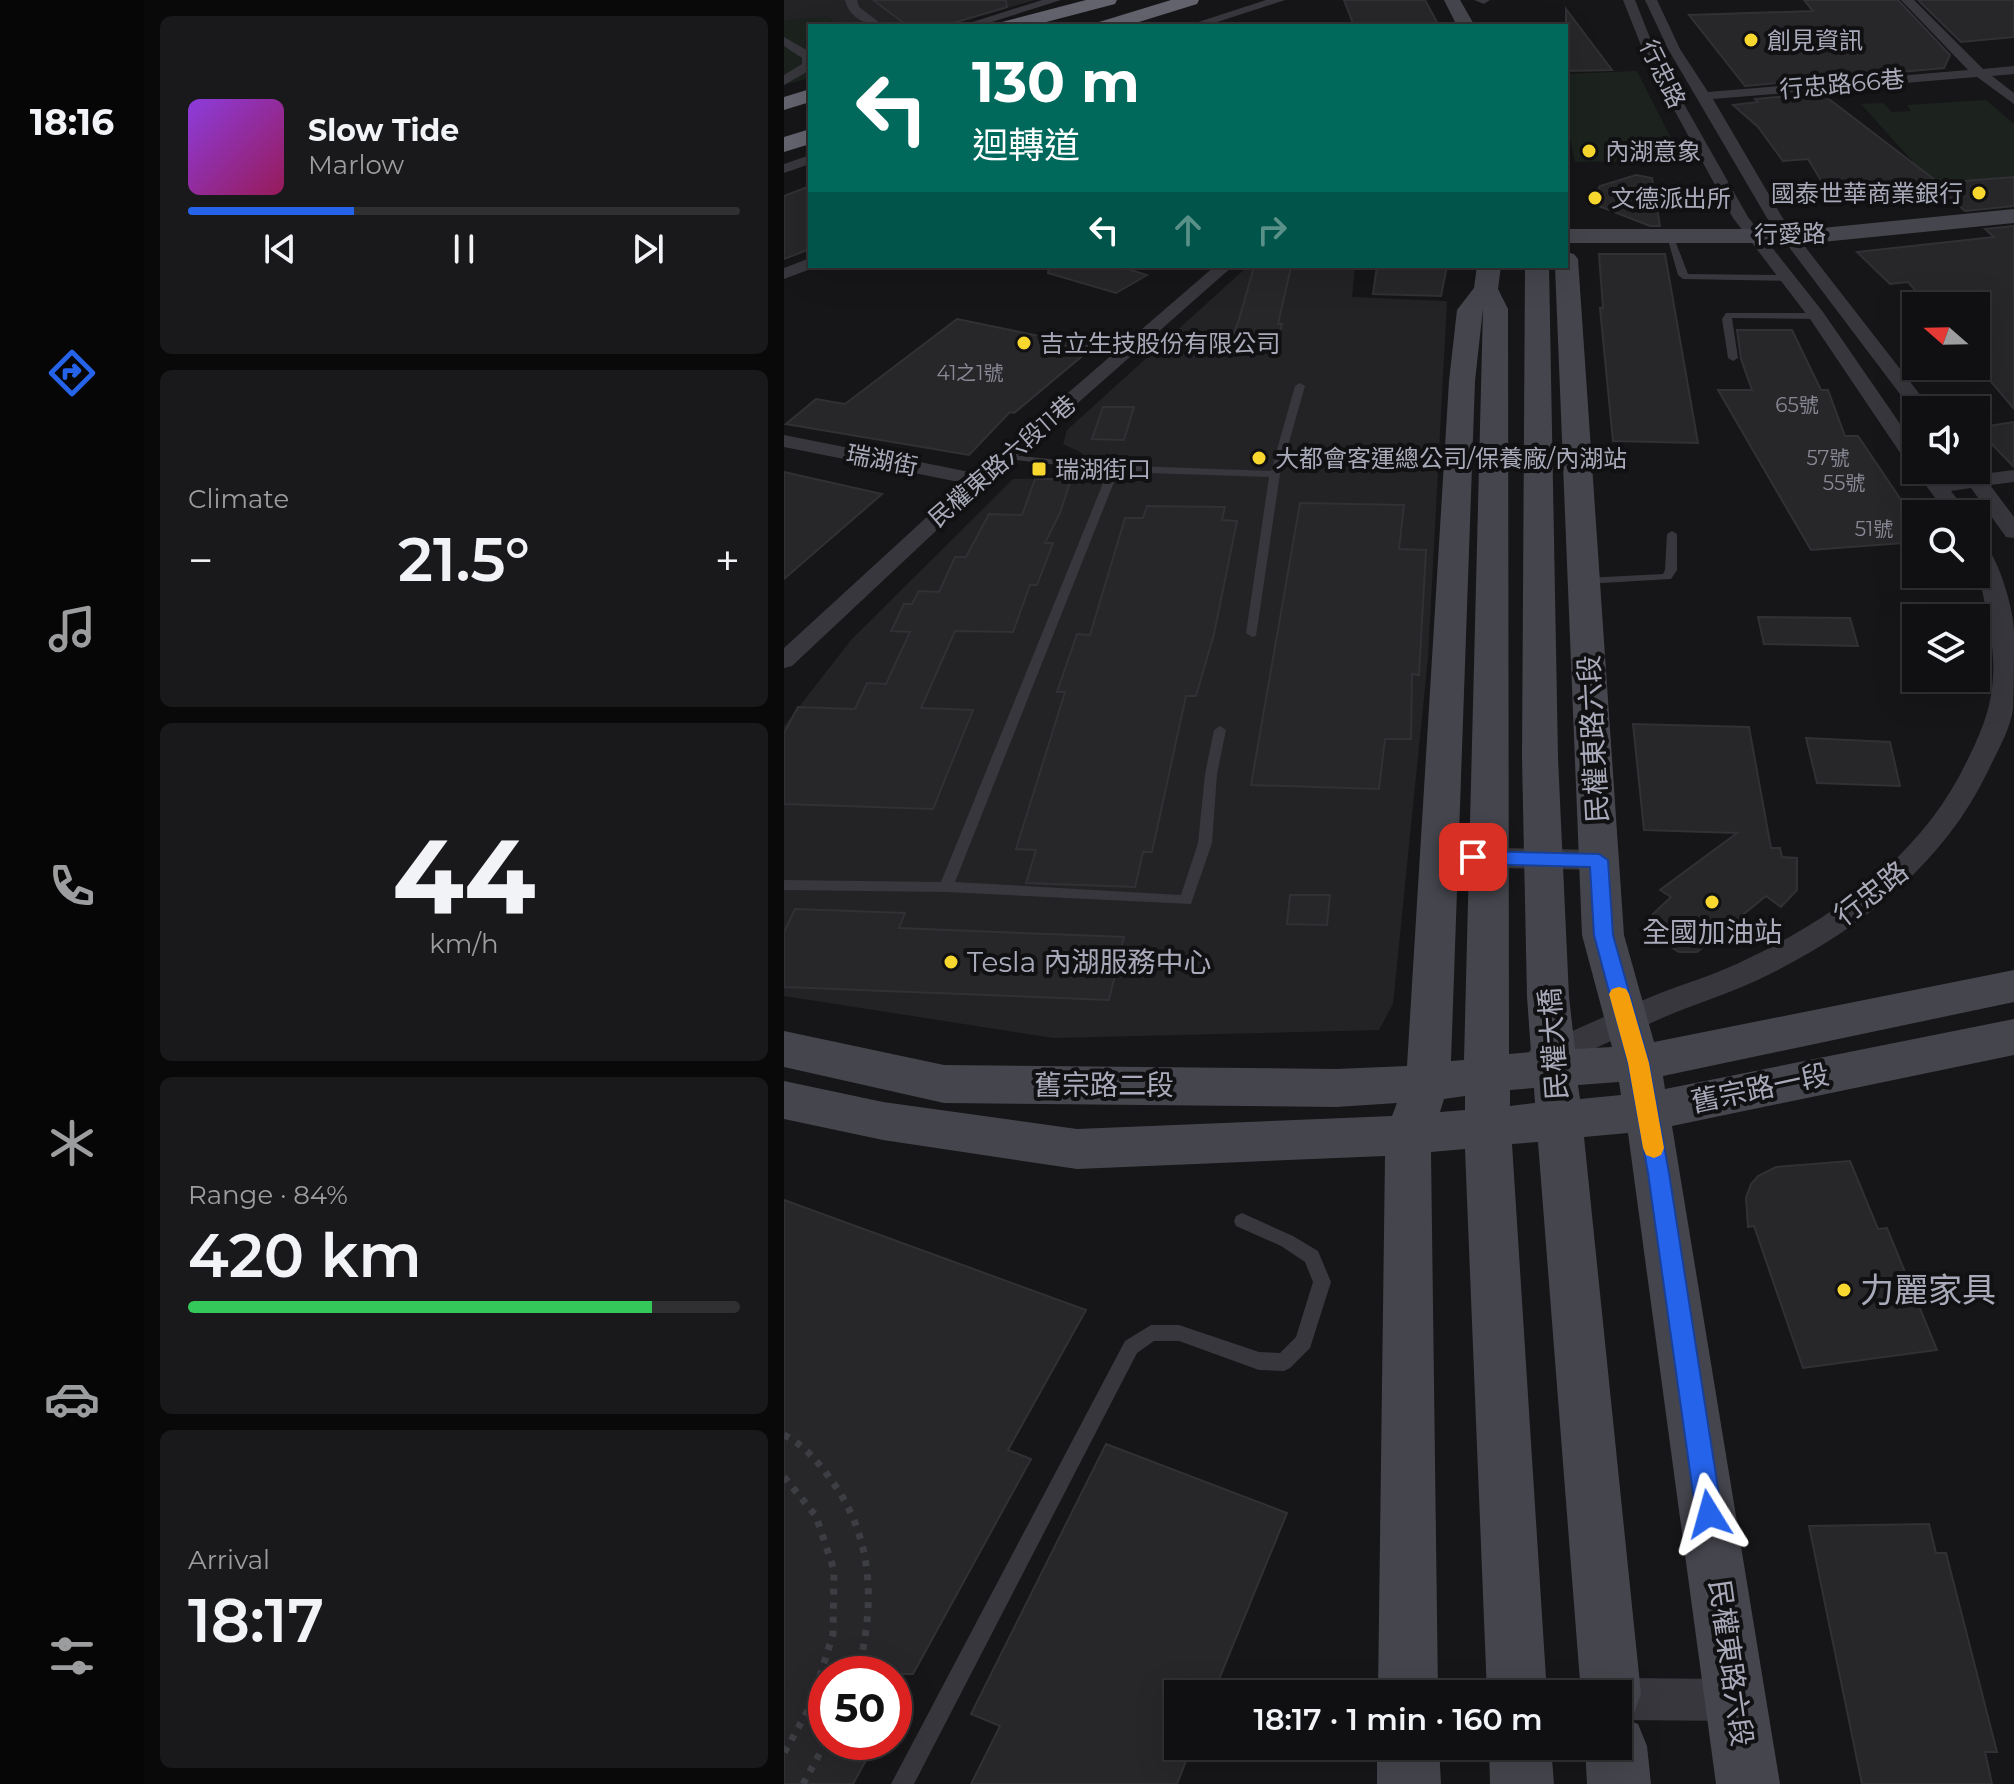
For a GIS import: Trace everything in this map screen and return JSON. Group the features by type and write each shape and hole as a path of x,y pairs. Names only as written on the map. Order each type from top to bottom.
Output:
{"highway":[{"path":"1017,24 1108,0"},
{"path":"1033,24 1108,0"},
{"path":"1112,24 1190,0"},
{"path":"1075,24 1226,0"},
{"path":"784,91 808,84"},
{"path":"784,104 808,96"},
{"path":"784,116 808,109"},
{"path":"784,129 808,122"},
{"path":"784,145 808,137"}],"main road":[{"path":"1452,0 1465,24"},
{"name":"行愛路","path":"1568,236 1789,237 2014,216"},
{"name":"民權東路六段","path":"1568,260 1603,935 1637,1066 1661,1189 1748,1784"},
{"path":"1516,1680 1489,1171 1487,753 1517,392 1537,268"},
{"path":"1488,278 1517,392"},
{"path":"1408,1680 1408,1135 1428,1083 1462,381 1469,310 1488,278"},
{"name":"民權大橋","path":"1517,392 1540,758 1548,997 1610,1680"},
{"name":"舊宗路一段","path":"1408,1135 1637,1066 2014,986"},
{"name":"舊宗路一段","path":"1428,1083 1515,1071 1637,1066 2014,1037"},
{"name":"舊宗路二段","path":"784,1049 944,1084 1336,1088 1428,1083"},
{"name":"舊宗路二段","path":"784,1100 883,1121 1077,1149 1408,1135"},
{"path":"1408,1760 1409,1784"},
{"path":"1521,1760 1522,1784"},
{"path":"1617,1760 1619,1784"}],"street":[{"path":"851,0 853,9 875,24"},
{"path":"973,24 1055,0"},
{"path":"1199,24 1279,0"},
{"name":"行忠路","path":"1629,0 1652,58 1741,218 1817,316 1902,441"},
{"name":"行忠路","path":"1651,0 1674,49 1775,218 1911,396"},
{"path":"1907,0 1981,73 2014,100"},
{"path":"784,41 808,56 808,66 784,81"},
{"name":"行忠路66巷","path":"1704,96 2014,70"},
{"path":"784,169 808,160"},
{"path":"784,274 808,264"},
{"name":"民權東路六段11巷","path":"784,661 979,480 1223,268"},
{"name":"瑞湖街","path":"784,441 979,480"},
{"path":"1990,475 2014,476"},
{"path":"1945,484 1939,486 1948,500"},
{"path":"1979,484 2014,532"},
{"name":"行忠路","path":"1637,1066 1780,956 1868,902 1916,859 1952,815 1981,761 2001,711 2007,663 1990,581"},
{"path":"1441,857 1599,860"},
{"path":"1632,1699 1736,1700"}],"lane":[{"path":"1669,235 1682,275 1686,277 1789,278"},
{"path":"1733,358 1726,319 1729,315 1817,316"},
{"path":"1252,633 1275,474 1300,386"},
{"path":"1007,456 1048,464 1275,474"},
{"path":"946,887 1114,468"},
{"path":"1585,581 1667,577 1671,570 1672,534"},
{"path":"784,885 946,887 1186,900 1205,843 1211,774 1220,730"},
{"path":"902,1784 1131,1347 1151,1333 1179,1333 1259,1361 1284,1362 1304,1342 1322,1282 1312,1257 1287,1241 1242,1221"}],"path":[{"path":"784,1435 806,1449 838,1486 860,1528 870,1579 863,1656"},
{"path":"784,1477 816,1516 834,1570 833,1634 811,1705 784,1753"},
{"path":"803,1784 816,1760"}],"shaded area":[{"path":"784,0 1035,0 954,24 808,24 808,30 784,78"},
{"path":"827,16 840,24 808,24 808,79 784,85 784,21"},
{"path":"1637,71 1682,160 1575,162 1568,129 1568,74"},
{"path":"1986,100 2014,124 2014,176 1933,184 1861,104 1883,103 1892,112 1911,111 1907,105"},
{"path":"1246,268 1355,268 1352,297 1447,301 1428,658 1393,1004 1379,1030 1053,1038 784,996 784,726 851,640 1013,479 1066,478 1082,453 1063,444 1067,430"}],"building":[{"path":"873,0 1006,0 1007,7 950,24 905,24"},
{"path":"1344,0 1425,0 1438,24 1353,24"},
{"path":"1804,0 1898,0 1950,55 1944,68 1745,86 1689,15 1813,11"},
{"path":"1918,0 2014,0 2014,37 1961,42"},
{"path":"1566,9 1612,70 1568,71"},
{"path":"1821,93 1939,183 2014,177 2014,206 1965,211 1942,191 1861,199 1853,190 1822,182 1808,159 1783,161 1758,127 1733,105 1758,102 1755,99"},
{"path":"1636,175 1652,178 1660,226 1650,226 1591,203 1600,186"},
{"path":"808,187 808,250 784,259 784,196"},
{"path":"2014,226 2014,409 1990,380 1990,292 1917,292 1908,282 1890,284 1857,252 1994,237 1985,229"},
{"path":"1599,254 1665,254 1698,443 1613,441 1600,308 1603,308"},
{"path":"1049,268 1124,268 1147,275 1116,293 1048,273"},
{"path":"1254,268 1291,268 1278,324 1282,324 1274,350 1227,348 1238,323"},
{"path":"1377,268 1447,268 1441,296 1373,294"},
{"path":"957,319 1093,347 1014,413 1010,412 969,455 786,424 816,399 845,404"},
{"path":"1737,330 1792,330 1821,390 1828,390 1845,436 1858,436 1902,501 1902,543 1811,550 1718,390 1752,390 1741,359"},
{"path":"1103,407 1134,407 1124,440 1092,439"},
{"path":"2014,422 2014,467 1990,442 1990,426"},
{"path":"784,472 882,494 784,579"},
{"path":"1035,479 1071,479 1060,513 1045,543 1053,543 1037,585 1030,585 1013,632 955,631 921,708 973,710 933,809 784,804 784,733 798,707 855,709 867,683 886,684 910,632 891,631 904,604 912,604 919,591 939,592 955,557 966,557 989,514 1022,515"},
{"path":"1300,503 1404,505 1399,549 1426,550 1419,675 1412,674 1411,739 1385,739 1379,789 1251,785"},
{"path":"1147,506 1225,507 1222,520 1237,521 1214,634 1196,696 1186,696 1152,852 1143,852 1135,887 1026,883 1036,850 1016,849 1065,692 1057,692 1077,634 1090,635 1125,518 1143,518"},
{"path":"1758,617 1850,618 1858,646 1764,644"},
{"path":"1633,724 1749,727 1771,848 1780,848 1782,857 1797,858 1797,890 1781,907 1766,896 1697,952 1679,952 1654,936 1651,925 1653,914 1671,897 1660,890 1737,833 1644,830"},
{"path":"1806,738 1890,742 1900,786 1817,783"},
{"path":"1290,895 1330,895 1327,925 1287,924"},
{"name":"Tesla 內湖服務中心","path":"795,909 905,913 899,928 1124,937 1109,1000 784,987 784,932"},
{"name":"力麗家具","path":"1850,1161 1878,1229 1887,1228 1937,1350 1803,1368 1754,1226 1748,1227 1746,1198 1758,1176 1776,1167"},
{"path":"784,1200 1086,1310 1008,1450 1031,1459 913,1674 912,1656 808,1656 808,1760 866,1760 853,1784 784,1784"},
{"path":"1106,1444 1287,1513 1219,1680 1164,1680 1164,1760 1186,1760 1177,1784 971,1784 1000,1726 971,1714"},
{"path":"1929,1524 1936,1553 1946,1553 1997,1752 1985,1752 1992,1784 1862,1784 1809,1526"}],"slow traffic":[{"path":"1619,994 1638,1063 1654,1148"}],"place":[{"name":"創見資訊","path":"1751,40"},
{"name":"內湖意象","path":"1589,151"},
{"name":"國泰世華商業銀行","path":"1979,193"},
{"name":"文德派出所","path":"1595,198"},
{"name":"吉立生技股份有限公司","path":"1024,343"},
{"name":"大都會客運總公司/保養廠/內湖站","path":"1259,458"},
{"name":"瑞湖街口","path":"1039,469"},
{"name":"全國加油站","path":"1712,902"},
{"name":"Tesla 內湖服務中心","path":"951,962"},
{"name":"力麗家具","path":"1844,1290"}],"route":[{"path":"1473,857 1599,860 1603,935 1638,1063 1658,1173 1709,1514"}]}
